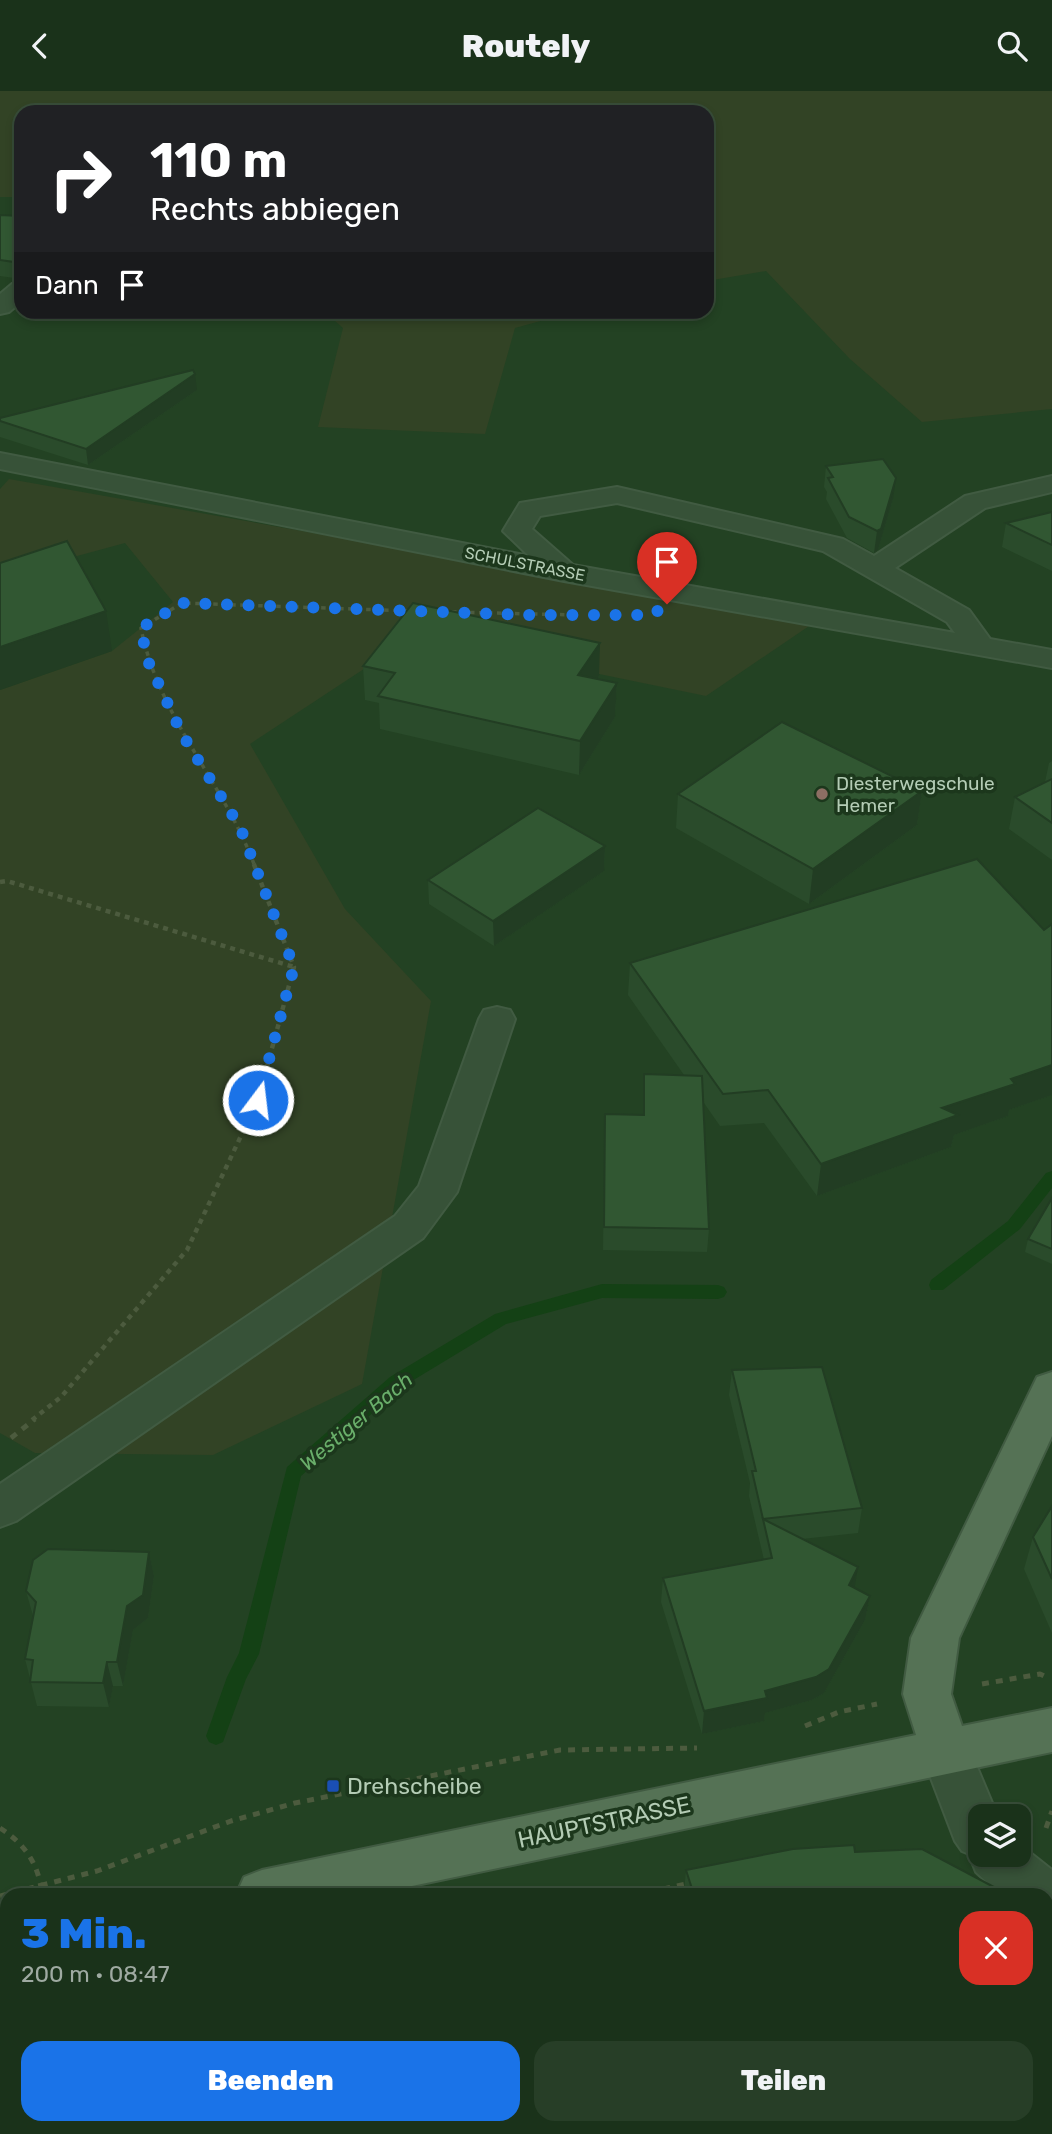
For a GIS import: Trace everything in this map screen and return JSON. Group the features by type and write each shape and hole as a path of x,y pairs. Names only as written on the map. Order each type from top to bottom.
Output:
{"main road":[{"path":"946,1752 927,1694 935,1638 1052,1389"},
{"name":"HAUPTSTRASSE","path":"324,1888 350,1885 1052,1730"}],"street":[{"path":"0,307 14,295"},
{"name":"SCHULSTRASSE","path":"0,461 564,572 978,644 1052,660"},
{"path":"875,569 975,502 1052,484"},
{"path":"564,572 517,531 530,509 617,495 833,545 958,615 978,644"},
{"path":"0,1508 409,1227 438,1192 497,1019"},
{"path":"946,1752 968,1811"},
{"path":"1007,1867 1034,1888"}],"path":[{"path":"0,1447 61,1397 187,1250 258,1100 294,967 240,827 182,734 147,659 141,628 182,603 418,611"},
{"path":"446,612 584,615"},
{"path":"0,882 7,881 294,967"},
{"path":"797,1728 839,1712"},
{"path":"30,1888 97,1871 231,1821 295,1803 560,1750 708,1748"},
{"path":"0,1828 23,1843 41,1888"},
{"path":"669,1888 702,1881"}],"green space":[{"path":"0,91 1052,91 1052,409 922,422 850,359 766,271 714,280 714,105 14,105 14,197 0,197"},
{"path":"333,319 548,319 515,328 485,434 318,427 343,328"},
{"path":"9,479 815,622 706,696 414,636 250,744 345,909 431,1001 362,1384 213,1455 35,1453 0,1433 0,690 112,651 173,602 125,543 7,575 0,574 0,489"}],"building":[{"path":"0,215 14,216 14,262 0,260"},
{"path":"193,370 195,374 86,449 0,421 0,418"},
{"path":"883,459 896,478 881,529 877,531 849,517 828,478 833,477 826,466"},
{"path":"1052,512 1052,545 1006,523"},
{"path":"67,541 106,611 0,647 0,563"},
{"path":"413,603 600,643 578,675 617,683 580,741 378,696 395,673 363,666"},
{"path":"782,722 922,791 813,869 678,794"},
{"path":"1052,779 1052,823 1015,797"},
{"path":"538,808 605,846 493,921 428,880"},
{"path":"977,859 1044,930 1052,924 1052,1065 1011,1079 1015,1084 942,1108 958,1115 821,1164 768,1090 723,1094 630,963"},
{"path":"644,1074 702,1076 709,1229 604,1227 605,1114 644,1115"},
{"path":"1052,1198 1052,1249 1028,1239"},
{"path":"822,1367 862,1508 763,1519 752,1471 756,1471 732,1370"},
{"path":"1052,1506 1052,1579 1033,1537"},
{"path":"763,1519 858,1567 849,1585 870,1596 829,1669 816,1677 765,1691 767,1698 704,1711 663,1578 772,1558"},
{"path":"48,1549 149,1552 143,1595 127,1606 117,1662 107,1662 103,1683 30,1682 33,1660 25,1659 36,1602 26,1591 33,1560"},
{"path":"854,1845 855,1852 922,1849 996,1888 692,1888 686,1870 793,1849"}],"waterway":[{"name":"Westiger Bach","path":"937,1285 1014,1225 1052,1177"},
{"name":"Westiger Bach","path":"216,1736 237,1677 249,1654 293,1472 396,1382 501,1319 602,1291 718,1292"}],"place":[{"name":"Diesterwegschule Hemer","path":"822,794"},
{"name":"Drehscheibe","path":"333,1786"}],"route":[{"path":"258,1100 294,967 240,827 182,734 147,659 141,628 182,603 530,615 652,615 667,604"}]}
